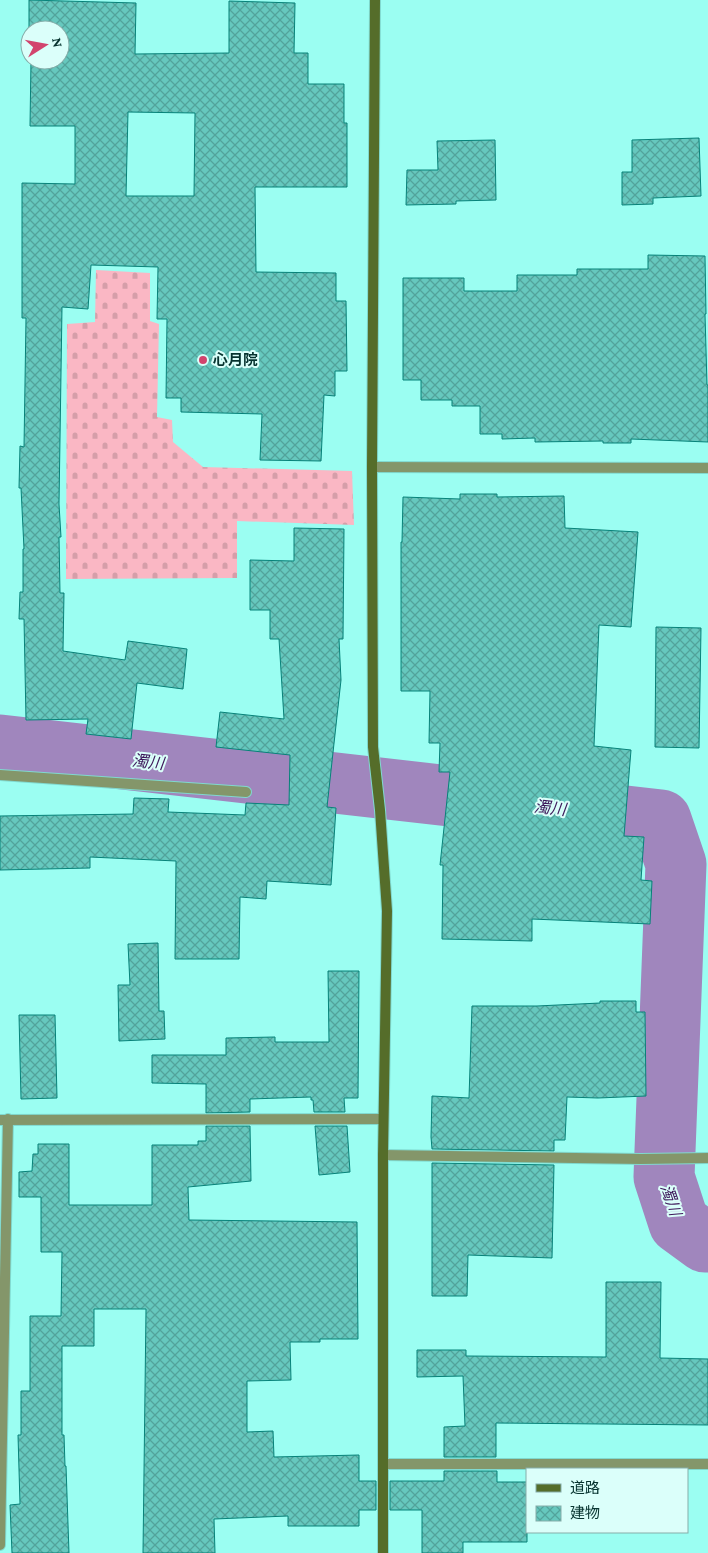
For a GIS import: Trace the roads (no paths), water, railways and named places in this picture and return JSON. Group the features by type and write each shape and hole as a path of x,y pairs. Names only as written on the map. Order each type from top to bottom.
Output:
{"street":[{"path":"375,0 372,467 373,747 380,807 387,911 383,1119 383,1553"},
{"path":"372,467 708,468"},
{"path":"0,775 246,792"},
{"path":"0,1545 4,1119 383,1119"},
{"path":"383,1155 641,1159 708,1158"},
{"path":"383,1464 708,1464"}],"waterway":[{"name":"濁川","path":"0,745 661,820 676,864 664,1177 679,1223 705,1242 708,1242"}],"place":[{"name":"心月院","path":"203,360"}]}
